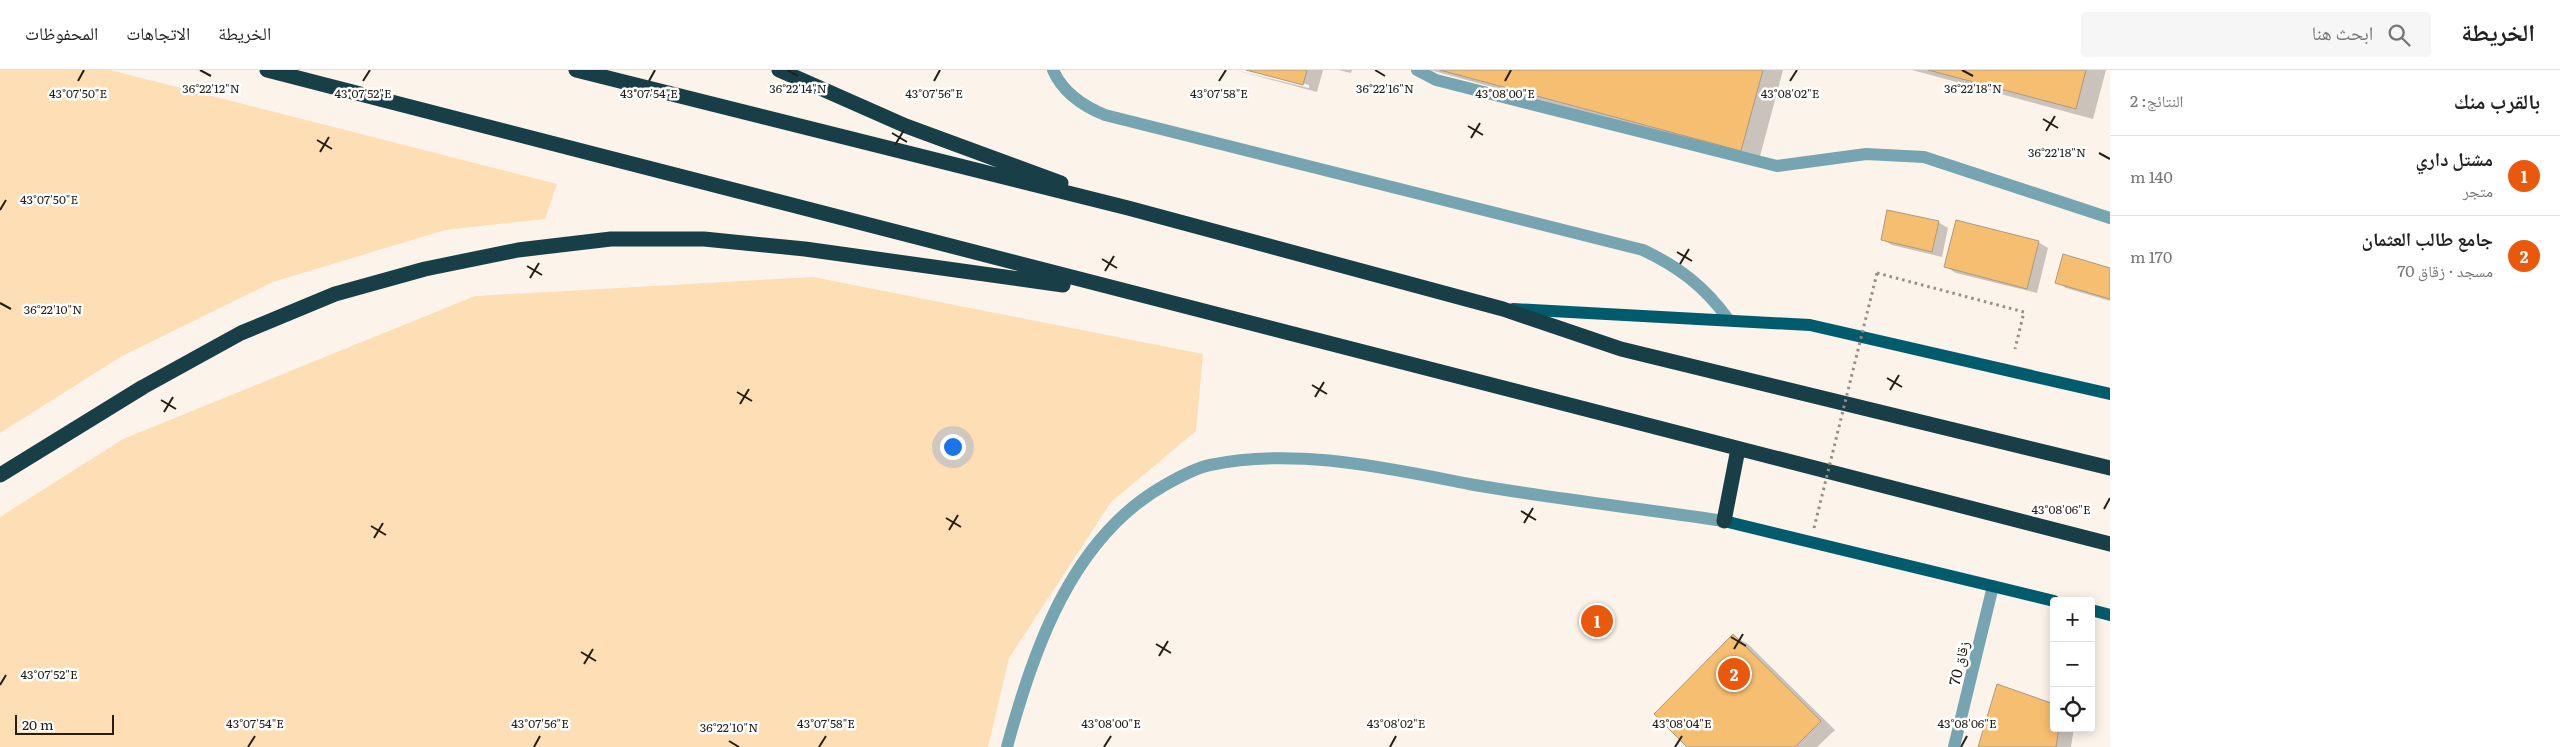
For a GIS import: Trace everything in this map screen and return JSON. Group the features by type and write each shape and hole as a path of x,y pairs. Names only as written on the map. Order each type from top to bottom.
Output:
{"highway":[{"path":"267,70 2110,544"},
{"path":"576,70 1128,208 1503,309 1621,349 2110,468"},
{"path":"779,70 906,126 1128,208"},
{"path":"0,475 143,387 241,333 336,294 425,269 518,250 611,239 704,239 815,250 1137,295"},
{"path":"1724,521 1738,449"}],"main road":[{"path":"1503,309 1810,324 2110,394"},
{"path":"1724,521 2050,600"},
{"path":"2095,611 2110,615"}],"street":[{"path":"1053,70 1062,86 1074,98 1105,115 1643,250 1687,274 1716,303 1728,319"},
{"path":"1417,70 1436,80 1777,166 1866,154 1924,157 2110,218"},
{"path":"1006,747 1016,710 1038,650 1057,608 1086,557 1105,533 1146,497 1179,477 1208,465 1241,461 1297,459 1355,464 1471,484 1724,521"},
{"name":"زقاق 70","path":"1954,747 1992,586"}],"path":[{"path":"1814,528 1877,273 2024,312 2009,371"}],"shaded area":[{"path":"0,70 110,70 557,184 545,219 445,230 273,282 122,356 0,433"},
{"path":"813,277 1203,354 1196,431 1111,502 1009,658 988,747 0,747 0,517 123,439 475,296"}],"building":[{"path":"1246,70 1307,70 1303,85"},
{"path":"1440,70 1763,70 1741,151"},
{"path":"1928,70 2086,70 2076,109"},
{"path":"1887,210 1939,221 1932,252 1881,240"},
{"path":"1956,220 2039,241 2027,289 1944,267"},
{"path":"2063,254 2110,268 2110,299 2055,283"},
{"path":"1733,634 1821,721 1795,747 1687,747 1654,714"},
{"path":"1997,684 2050,703 2050,732 2058,732 2056,747 1978,747"}],"place":[{"name":"مشتل داري","path":"1597,621"},
{"name":"جامع طالب العثمان","path":"1734,674"}]}
